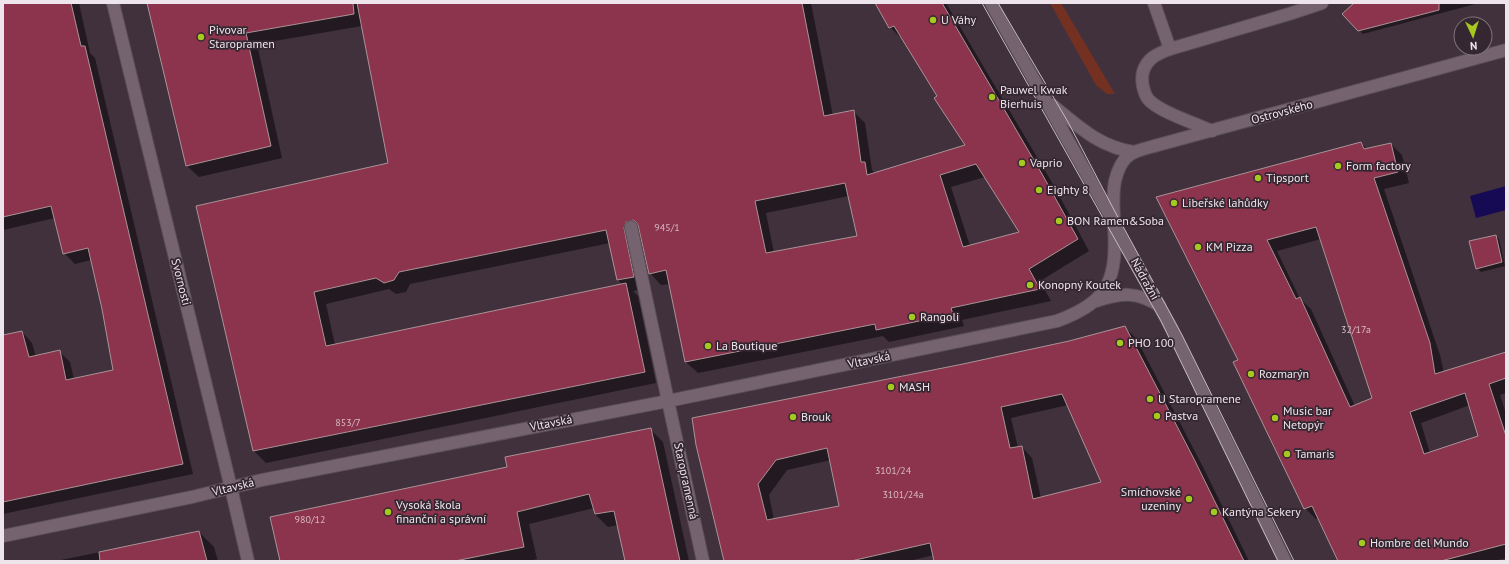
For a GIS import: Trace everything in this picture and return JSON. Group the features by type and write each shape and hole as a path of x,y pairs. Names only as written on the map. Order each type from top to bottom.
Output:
{"main road":[{"name":"Svornosti","path":"113,3 248,561"},
{"name":"Nádražní","path":"991,3 1160,306 1285,561"},
{"path":"1154,3 1170,49"},
{"path":"1289,14 1303,3"},
{"path":"1212,131 1163,110 1148,99 1142,75 1148,60 1156,54 1170,49 1322,3"},
{"name":"Ostrovského","path":"1134,152 1506,50"},
{"path":"1046,100 1097,140 1121,150 1134,152"},
{"path":"1114,224 1113,189 1116,176 1123,161 1134,152"},
{"name":"Vltavská","path":"1096,301 1107,286 1113,267 1115,250 1114,224"},
{"name":"Staropramenná","path":"631,227 703,561"},
{"name":"Vltavská","path":"3,536 185,499 278,476 668,401 1052,322 1073,314 1096,301 1112,296 1133,294 1160,306"}],"shaded area":[{"path":"1050,3 1061,3 1115,94 1107,94 1096,85"},
{"path":"1506,186 1506,210 1476,218 1470,196"}],"building":[{"path":"3,3 71,3 81,46 85,46 183,464 3,502 3,335 22,331 29,357 60,350 66,380 113,370 102,309 88,248 63,254 51,206 3,217"},
{"path":"147,3 353,3 354,14 246,33 271,146 186,166"},
{"path":"357,3 802,3 824,116 854,110 861,162 865,162 867,175 965,145 934,98 937,96 894,26 889,28 875,3 942,3 1042,174 1078,239 1029,269 1040,289 951,308 953,314 876,330 875,324 685,362 666,270 649,274 638,225 633,220 626,222 624,228 634,277 617,280 606,230 399,272 394,280 384,283 376,278 314,292 326,346 626,283 645,372 253,451 196,206 388,163","holes":["976,164 1019,232 963,247 940,175","845,183 857,236 766,253 755,201"]},
{"path":"1354,3 1439,3 1439,10 1358,31 1342,14"},
{"path":"1361,142 1364,149 1391,143 1398,172 1374,178 1430,343 1435,374 1506,352 1506,378 1489,384 1506,436 1506,544 1441,561 1338,561 1312,506 1304,509 1233,362 1238,360 1156,197","holes":["1316,227 1372,398 1350,407 1300,297 1296,299 1267,240","1465,393 1478,436 1424,454 1410,412"]},
{"path":"1496,235 1502,262 1476,269 1469,241"},
{"path":"1125,326 1194,459 1244,561 934,561 930,543 851,561 724,561 696,445 692,418 963,364 1069,341","holes":["1062,394 1101,482 1033,499 1022,446 1010,448 1001,407","827,448 839,506 767,520 758,484 776,460"]},
{"path":"651,428 680,561 625,561 614,511 595,514 589,494 517,512 524,547 455,561 280,561 270,517 507,467 505,457"},
{"path":"199,531 207,561 100,561 99,552"}],"tram line":[{"path":"982,3 1161,321 1278,561"},
{"path":"998,3 1068,122 1182,335 1294,561"}],"place":[{"name":"U Váhy","path":"933,20"},
{"name":"Pivovar Staropramen","path":"201,37"},
{"name":"Pauwel Kwak Bierhuis","path":"992,97"},
{"name":"Vaprio","path":"1022,163"},
{"name":"Form factory","path":"1338,166"},
{"name":"Tipsport","path":"1258,178"},
{"name":"Eighty 8","path":"1039,190"},
{"name":"Libeřské lahůdky","path":"1174,203"},
{"name":"BON Ramen&Soba","path":"1059,221"},
{"name":"KM Pizza","path":"1198,247"},
{"name":"Konopný Koutek","path":"1030,285"},
{"name":"Rangoli","path":"912,317"},
{"name":"PHO 100","path":"1120,343"},
{"name":"La Boutique","path":"708,346"},
{"name":"Rozmarýn","path":"1251,374"},
{"name":"MASH","path":"891,387"},
{"name":"U Staropramene","path":"1150,399"},
{"name":"Pastva","path":"1157,416"},
{"name":"Brouk","path":"793,417"},
{"name":"Music bar Netopýr","path":"1275,418"},
{"name":"Tamaris","path":"1287,454"},
{"name":"Smíchovské uzeniny","path":"1189,499"},
{"name":"Vysoká škola finanční a správní","path":"388,512"},
{"name":"Kantýna Sekery","path":"1214,512"},
{"name":"Hombre del Mundo","path":"1362,543"}]}
